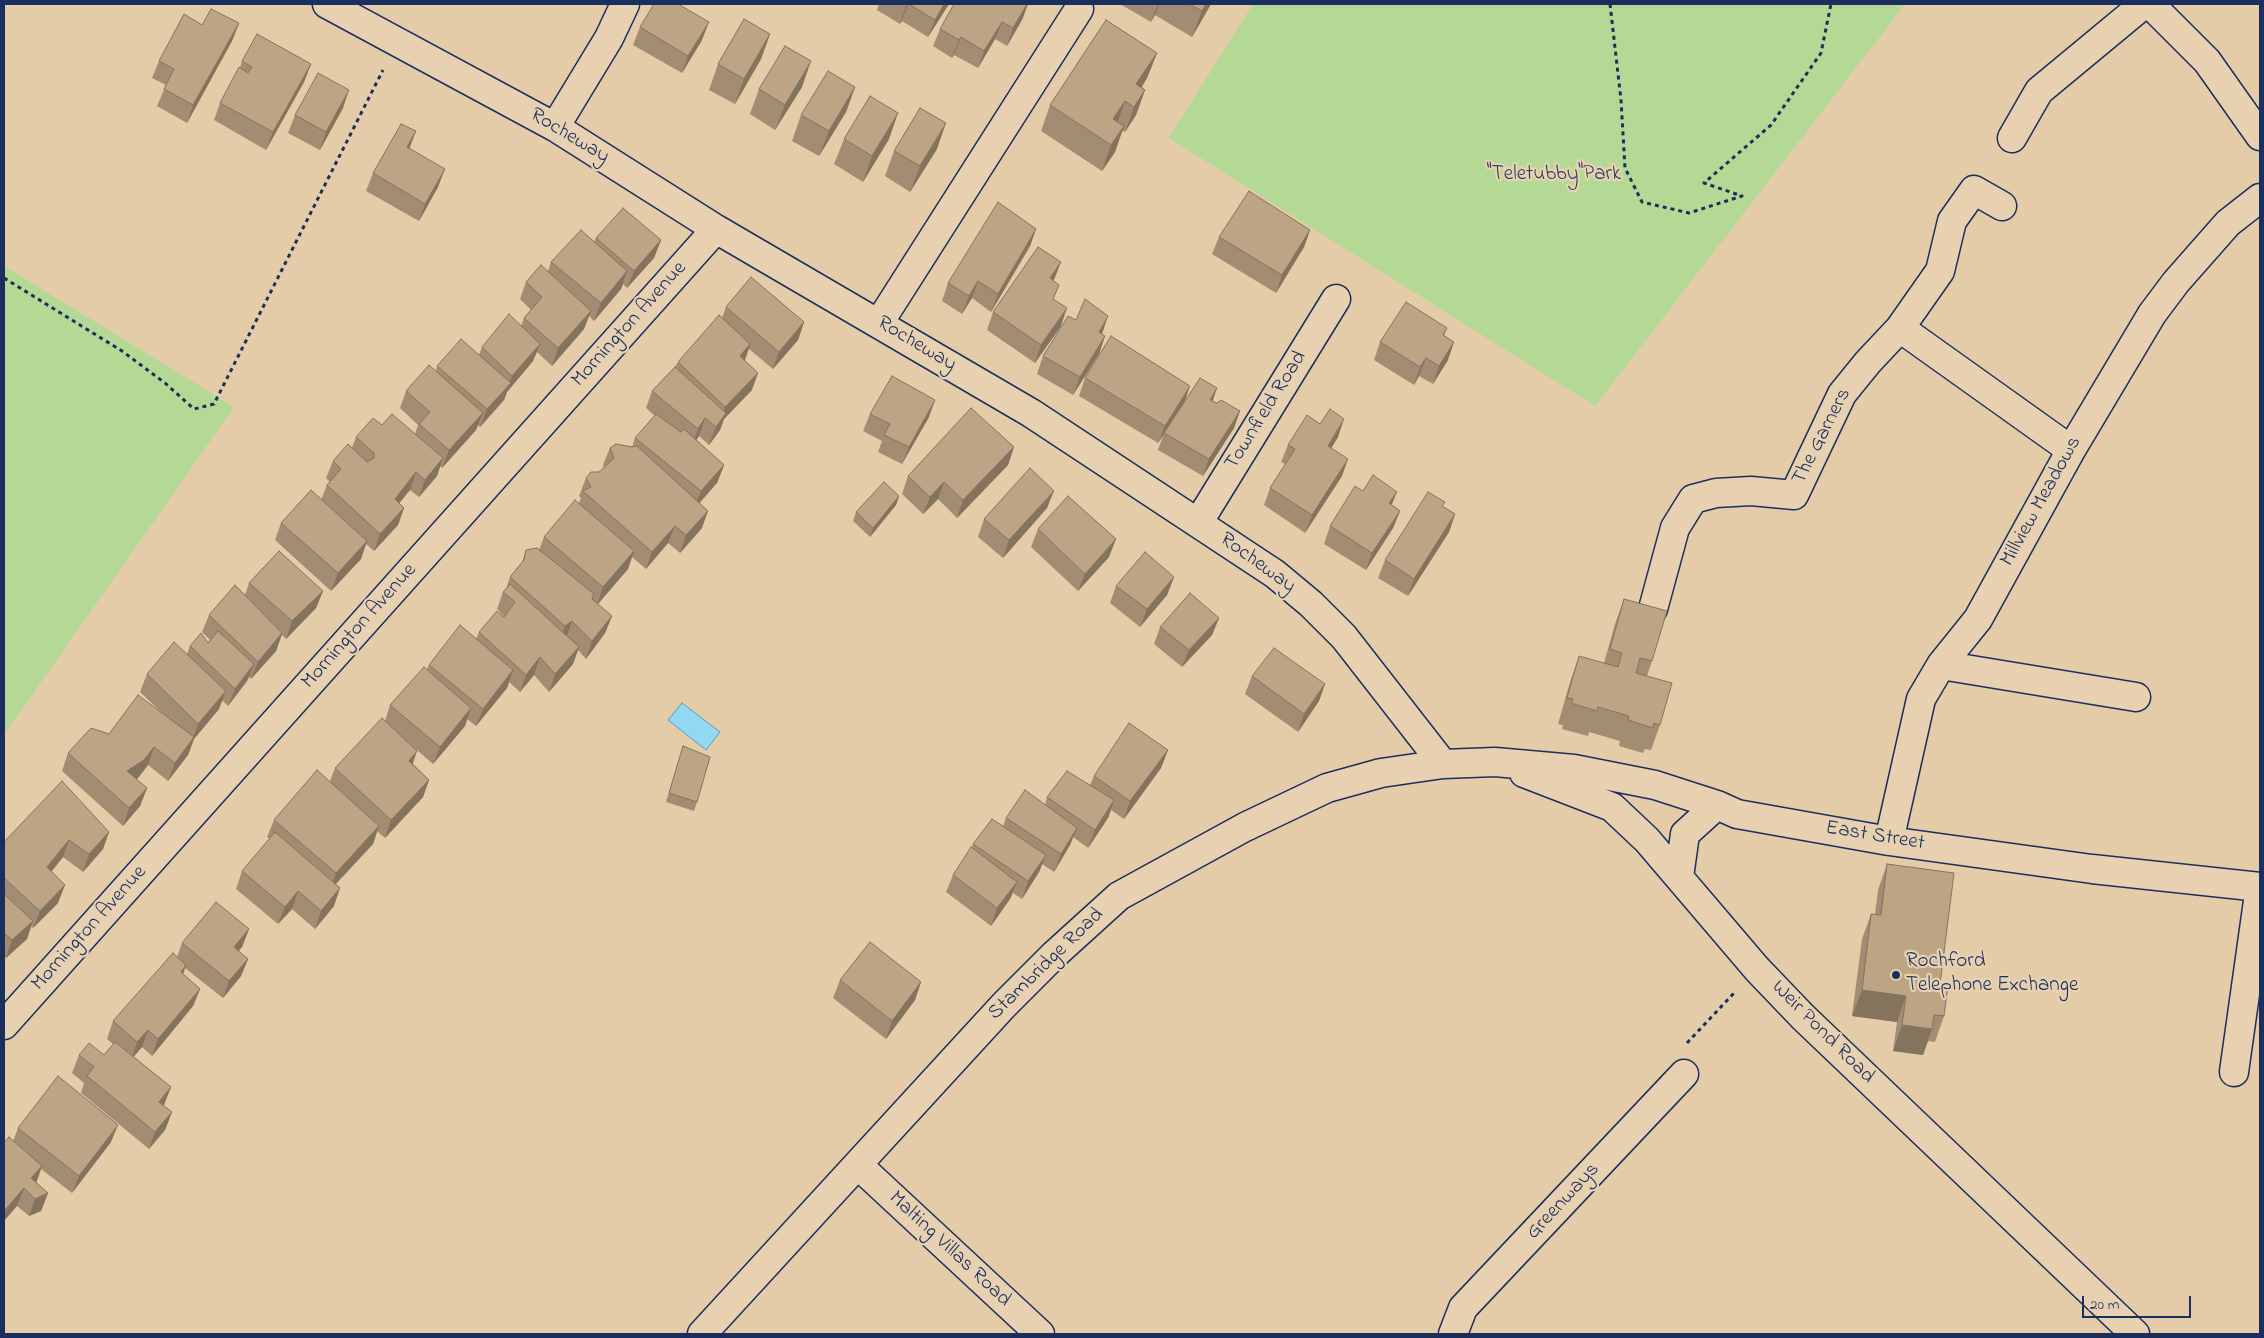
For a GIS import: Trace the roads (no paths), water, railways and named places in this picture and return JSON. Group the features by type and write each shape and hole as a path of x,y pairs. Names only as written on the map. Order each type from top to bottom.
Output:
{"street":[{"name":"Rocheway","path":"328,4 555,126 716,229 1030,413 1275,574 1311,604 1344,637 1443,764"},
{"path":"555,126 608,38 625,4"},
{"path":"2012,138 2039,91 2144,4"},
{"path":"2150,4 2207,61 2260,136"},
{"path":"879,323 1079,9"},
{"path":"2002,206 1974,190 1952,221 1940,271 1900,328 2071,450"},
{"name":"Millview Meadows","path":"1889,841 1921,699 1941,665 1978,619 2071,450 2157,308 2228,223 2260,198"},
{"name":"Mornington Avenue","path":"4,1025 716,229"},
{"name":"Townfield Road","path":"1198,523 1336,299"},
{"name":"The Garners","path":"1653,609 1675,528 1692,499 1716,492 1751,491 1794,495 1842,394 1868,362 1900,328"},
{"path":"1941,665 2136,697"},
{"name":"Stambridge Road","path":"702,1334 1004,1005 1055,954 1119,896 1245,827 1327,788 1381,773 1443,764 1495,762"},
{"name":"East Street","path":"1495,762 1574,769 1655,785 1716,804 1737,814 1889,841 2092,869 2260,887"},
{"name":"Weir Pond Road","path":"1495,762 1612,807 1647,840 1757,968 1803,1017 2135,1334"},
{"path":"1679,877 1685,834 1716,804"},
{"path":"2234,1072 2260,887"},
{"name":"Greenways","path":"1453,1334 1463,1308 1684,1074"},
{"name":"Malting Villas Road","path":"858,1166 1040,1334"}],"water":[{"path":"682,703 720,732 706,750 668,720"}],"place":[{"name":"Rochford Telephone Exchange","path":"1896,975"}],"park label":[{"name":"\"Teletubby\"Park","path":"1554,176"}]}
